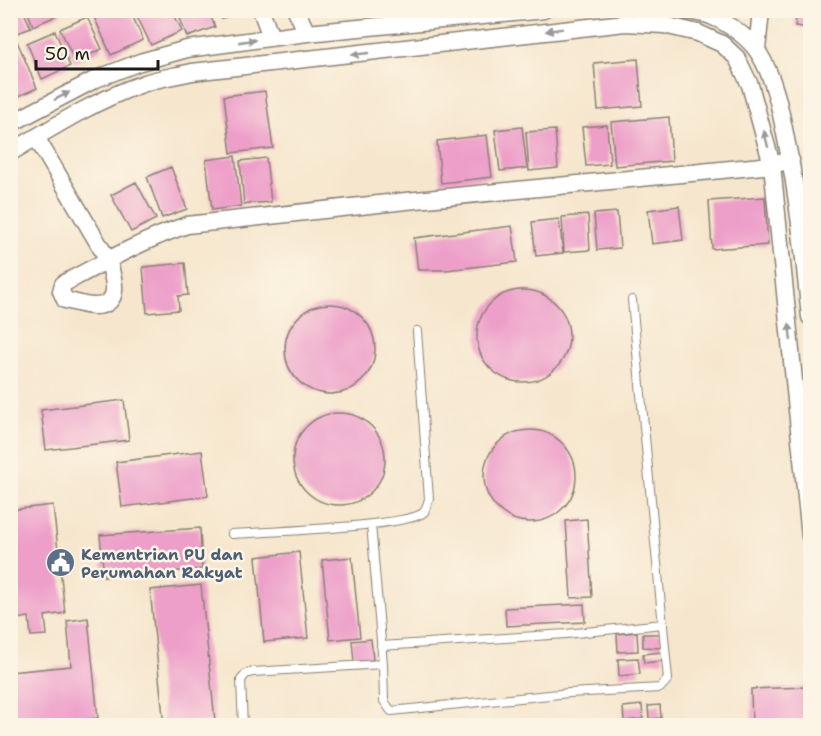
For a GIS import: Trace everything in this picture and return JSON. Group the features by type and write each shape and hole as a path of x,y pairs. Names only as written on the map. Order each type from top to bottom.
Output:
{"street":[{"path":"261,10 271,38"},
{"path":"296,10 307,33"},
{"path":"10,124 96,79 140,62 187,49 307,33 544,10"},
{"path":"684,10 715,13 738,31 757,50 774,88 791,160 800,216 810,317"},
{"path":"757,50 761,10"},
{"path":"505,13 510,37"},
{"path":"10,153 104,99 144,83 192,72 625,23 664,25 698,33 722,44 737,58 750,85 772,165 810,537"},
{"path":"36,138 108,260 154,236 188,225 772,165 791,160"}],"lane":[{"path":"371,524 384,701 391,711 569,693 660,688 668,679 632,300"},
{"path":"232,534 371,524 413,518 424,512 429,499 417,331"},
{"path":"381,646 566,634 663,624"},
{"path":"243,726 242,680 246,674 383,664"}],"building":[{"path":"10,10 23,10 31,28 10,36"},
{"path":"27,10 59,10 61,14 33,26"},
{"path":"91,10 130,10 143,40 111,55"},
{"path":"134,10 172,10 182,31 151,45"},
{"path":"177,10 208,10 215,27 187,37"},
{"path":"218,10 236,10 237,13 222,19"},
{"path":"797,10 810,12 810,28 795,26"},
{"path":"87,17 102,49 75,62 60,29"},
{"path":"55,31 70,66 42,79 27,43"},
{"path":"17,41 37,88 10,100 10,44"},
{"path":"638,59 642,106 598,110 594,63"},
{"path":"265,91 273,148 231,153 224,96"},
{"path":"669,117 672,161 615,166 611,122"},
{"path":"607,125 610,164 586,166 582,127"},
{"path":"522,127 527,168 500,171 495,130"},
{"path":"555,130 558,168 529,171 526,132"},
{"path":"487,135 492,177 441,183 437,141"},
{"path":"235,156 241,206 212,210 206,160"},
{"path":"266,158 271,202 244,204 240,161"},
{"path":"171,167 187,209 162,218 147,177"},
{"path":"136,182 156,219 131,232 111,195"},
{"path":"765,197 768,245 712,249 709,201"},
{"path":"679,206 683,240 652,244 648,210"},
{"path":"617,212 620,248 597,250 594,214"},
{"path":"588,215 590,250 564,252 562,217"},
{"path":"559,219 563,253 536,256 532,222"},
{"path":"512,226 517,262 446,270 418,270 414,238"},
{"path":"185,263 188,295 178,296 179,310 147,313 143,267"},
{"path":"523,290 541,294 556,303 565,318 569,336 565,354 556,369 541,378 523,382 505,378 490,369 481,354 477,336 481,318 490,303 505,294"},
{"path":"330,304 347,307 362,317 372,332 375,349 372,366 362,381 347,391 330,394 313,391 298,381 288,366 285,349 288,332 298,317 313,307"},
{"path":"124,400 129,440 46,450 41,410"},
{"path":"339,413 357,416 372,426 382,441 385,459 382,477 372,492 357,502 339,505 321,502 306,492 296,477 293,459 296,441 306,426 321,416"},
{"path":"530,430 548,434 563,443 572,458 576,476 572,494 563,509 548,518 530,522 512,518 497,509 488,494 484,476 488,458 497,443 512,434"},
{"path":"202,451 208,496 122,507 116,462"},
{"path":"53,505 65,613 45,616 47,635 31,636 29,617 10,620 10,510"},
{"path":"587,519 592,597 571,598 566,521"},
{"path":"200,528 202,569 104,577 100,535"},
{"path":"299,552 308,638 264,642 256,557"},
{"path":"352,557 360,637 330,640 322,560"},
{"path":"201,585 215,721 164,726 150,590"},
{"path":"584,604 585,622 506,626 505,608"},
{"path":"88,618 98,718 30,726 10,726 10,672 71,666 67,621"},
{"path":"637,632 638,651 618,652 617,634"},
{"path":"643,634 662,634 661,648 643,647"},
{"path":"371,639 373,660 354,662 352,641"},
{"path":"662,652 663,661 644,663 643,654"},
{"path":"638,658 640,674 619,676 618,659"},
{"path":"809,687 810,726 752,726 751,689"},
{"path":"642,705 643,719 624,721 623,707"},
{"path":"660,705 661,718 649,719 648,706"}],"place":[{"name":"Kementrian PU dan Perumahan Rakyat","path":"60,563"}]}
